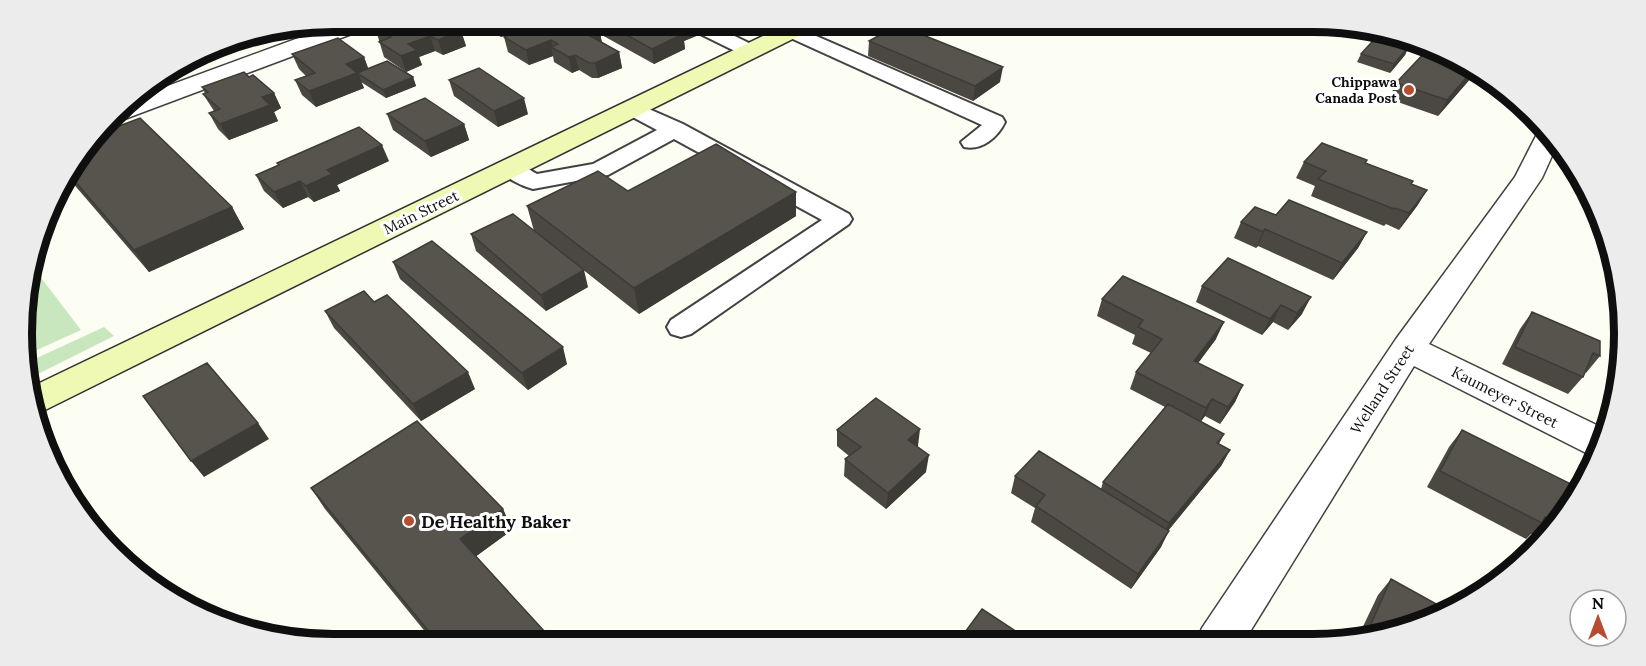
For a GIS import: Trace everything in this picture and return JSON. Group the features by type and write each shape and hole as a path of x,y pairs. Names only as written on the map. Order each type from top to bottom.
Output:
{"main road":[{"name":"Main Street","path":"39,399 789,32"}],"street":[{"path":"131,109 336,32"},
{"name":"Welland Street","path":"1224,634 1408,348 1528,178 1546,141"},
{"name":"Kaumeyer Street","path":"1408,348 1594,441"}],"lane":[{"path":"711,32 750,51"},
{"path":"813,32 994,122 990,130 972,142"},
{"path":"633,108 840,219 681,327"},
{"path":"510,168 533,182 600,170 675,129"}],"green space":[{"path":"37,273 81,330 32,352 32,313"},
{"path":"104,327 114,336 35,376 33,360"}],"building":[{"path":"383,32 458,32 438,40 430,36 408,44 417,50 401,56 379,42 391,37"},
{"path":"516,32 598,32 590,36 619,52 595,63 589,63 575,55 569,57 551,47 558,44 551,40 526,50 504,37"},
{"path":"621,32 679,32 683,34 652,49"},
{"path":"885,32 916,32 1003,67 975,86 869,41"},
{"path":"338,38 364,57 346,64 357,73 309,91 295,80 315,73 292,54"},
{"path":"1376,38 1408,47 1394,64 1361,54"},
{"path":"1424,53 1469,75 1447,100 1396,83"},
{"path":"387,61 413,77 383,90 357,73"},
{"path":"479,68 524,98 494,111 449,80"},
{"path":"244,72 249,77 253,75 274,93 262,97 270,105 220,124 209,113 220,109 203,94 208,92 202,87"},
{"path":"425,98 464,124 425,141 387,114"},
{"path":"140,118 232,207 134,250 73,180 82,165 111,129"},
{"path":"359,127 382,145 327,170 332,174 306,186 300,181 274,192 256,175 279,165 277,163"},
{"path":"1322,143 1367,160 1365,163 1413,181 1411,184 1427,190 1409,213 1318,179 1326,171 1304,162"},
{"path":"716,144 796,192 634,288 527,206 598,171 628,191"},
{"path":"1289,200 1367,232 1342,263 1265,229 1263,232 1241,222 1255,207 1276,215"},
{"path":"513,214 584,270 541,295 471,234"},
{"path":"432,241 563,347 522,373 393,262"},
{"path":"1228,258 1311,297 1297,313 1281,305 1270,319 1202,286"},
{"path":"1123,276 1224,322 1194,361 1243,385 1228,407 1212,399 1206,408 1136,372 1162,339 1138,327 1143,320 1102,299"},
{"path":"364,291 374,302 387,295 468,372 413,404 325,311"},
{"path":"1532,312 1600,341 1600,356 1593,353 1583,377 1515,347"},
{"path":"207,363 258,423 191,461 143,396"},
{"path":"876,398 920,429 908,440 929,455 888,493 845,459 861,447 837,430"},
{"path":"1168,404 1224,434 1217,443 1230,450 1169,523 1103,482"},
{"path":"417,421 503,509 460,539 547,634 431,634 311,488"},
{"path":"1462,430 1573,485 1550,520 1545,517 1542,523 1440,471"},
{"path":"1039,451 1169,531 1138,574 1036,506 1045,495 1015,476"},
{"path":"1391,579 1440,606 1377,628 1371,624"},
{"path":"982,609 1020,634 964,634"}],"place":[{"name":"Chippawa Canada Post","path":"1409,90"},
{"name":"De Healthy Baker","path":"409,521"}]}
